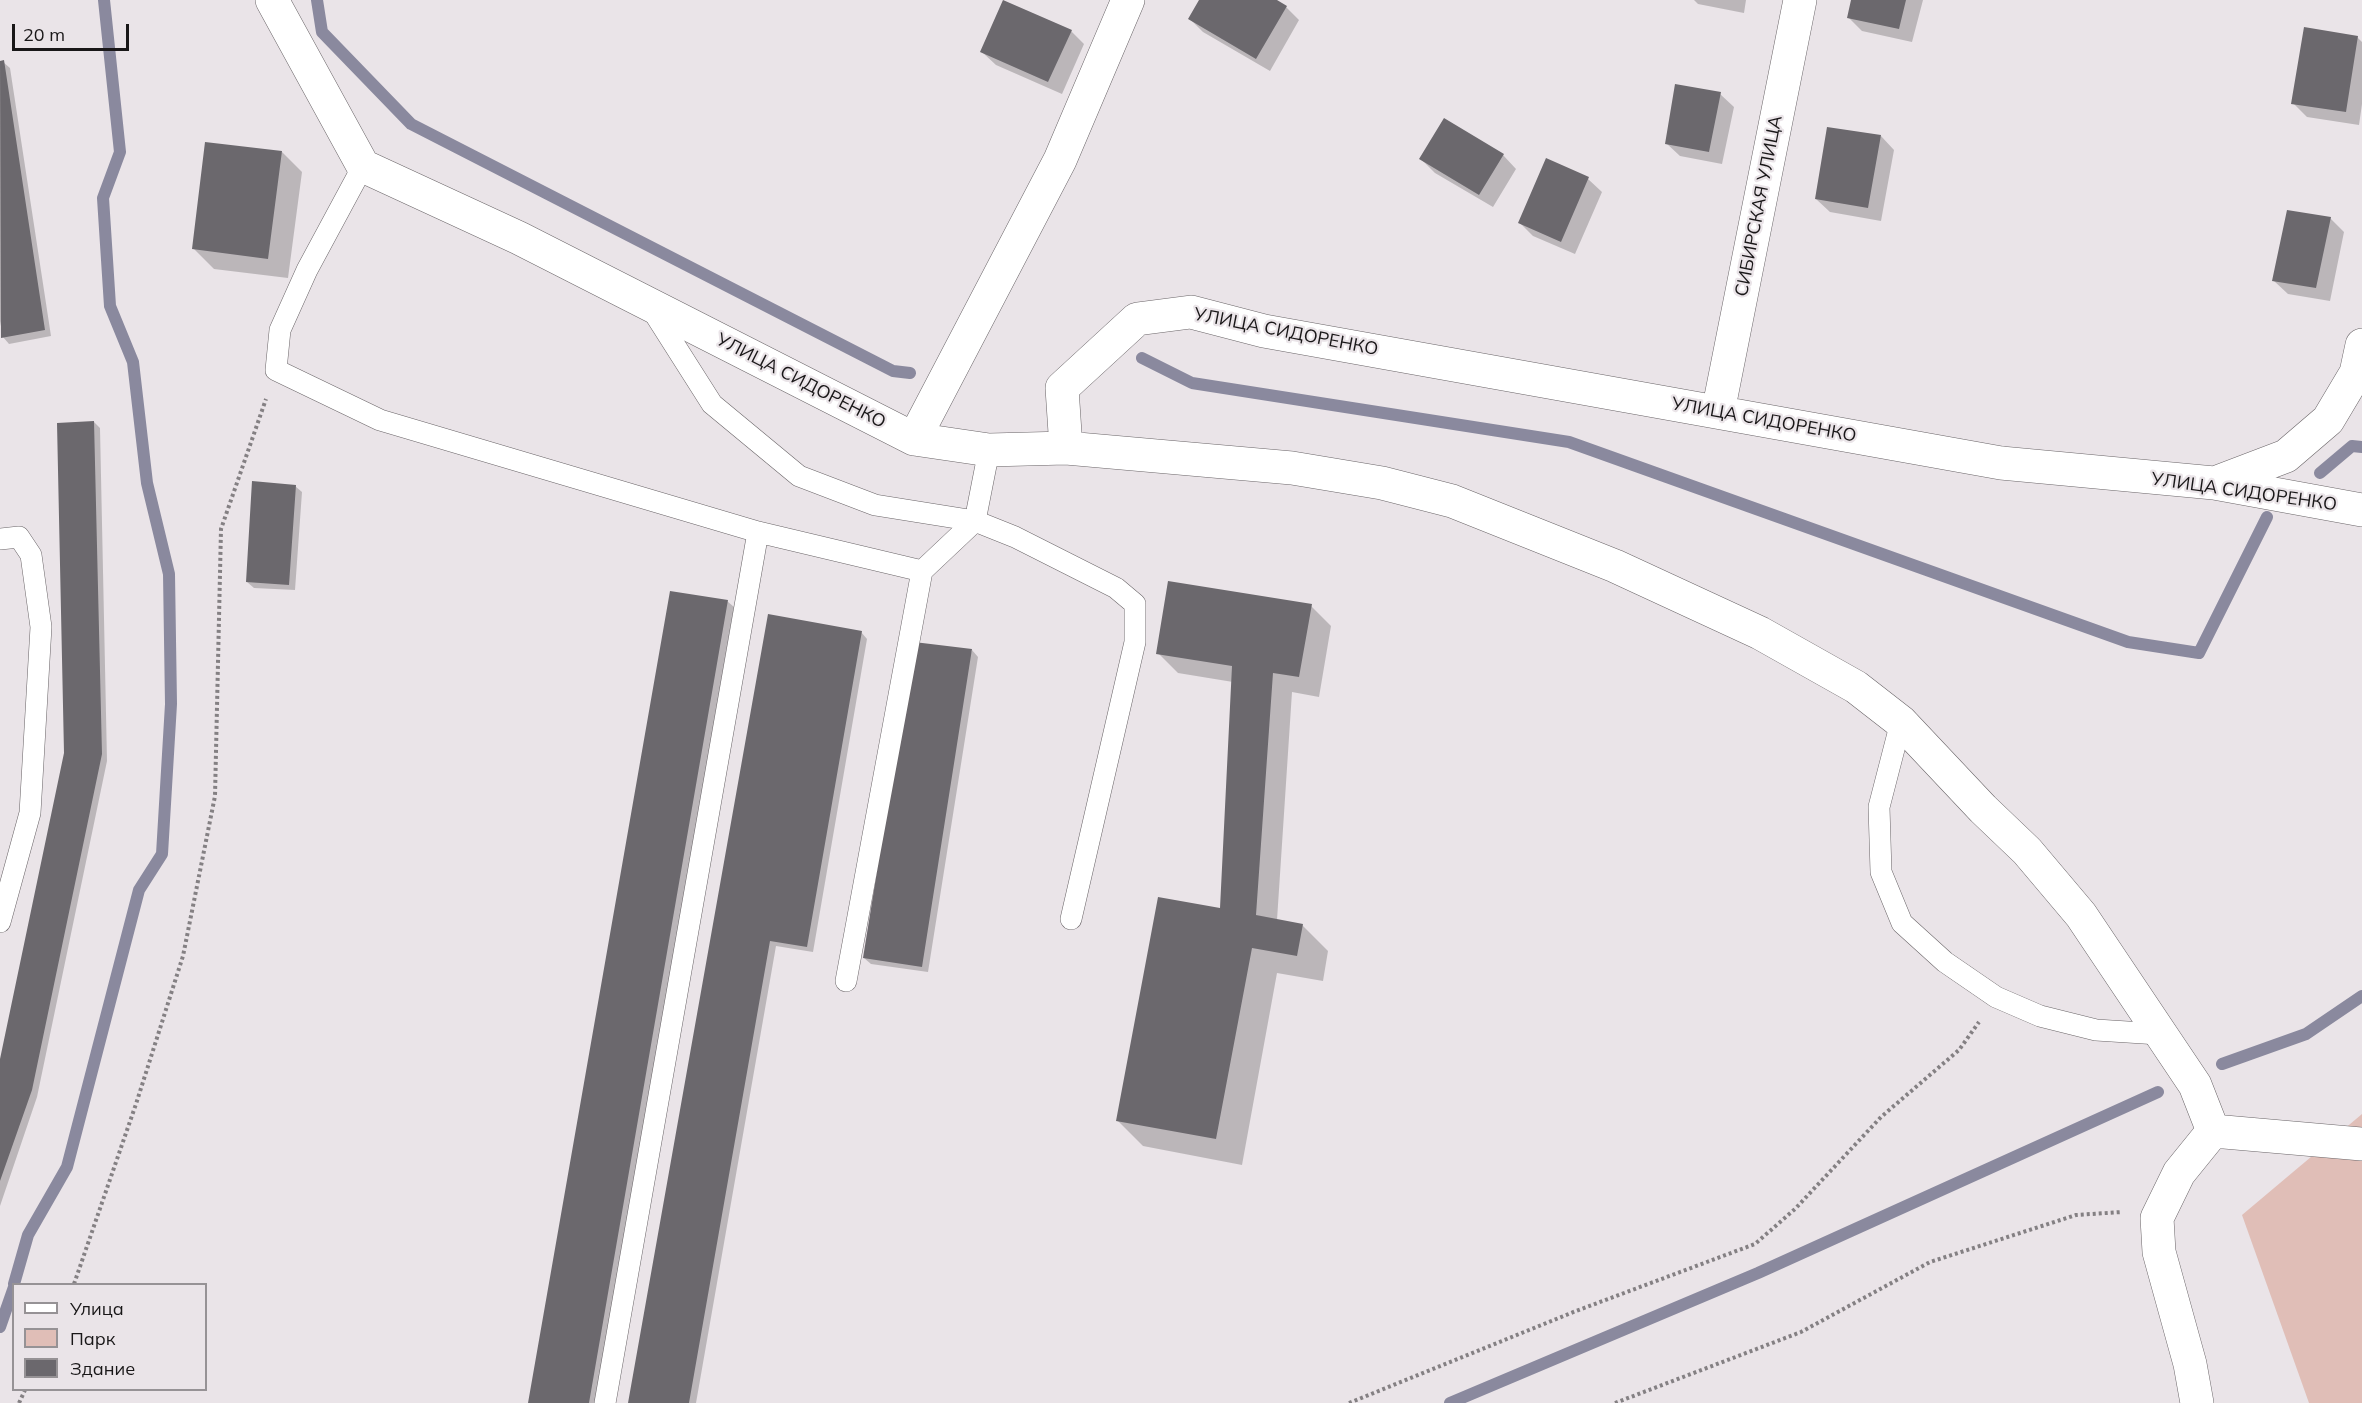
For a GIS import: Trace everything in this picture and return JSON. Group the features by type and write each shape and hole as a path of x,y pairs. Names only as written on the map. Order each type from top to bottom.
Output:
{"street":[{"path":"272,0 363,166"},
{"path":"914,439 1060,160 1128,0"},
{"name":"СИБИРСКАЯ УЛИЦА","path":"1718,412 1800,0"},
{"name":"УЛИЦА СИДОРЕНКО","path":"363,166 519,238 914,439 988,450 1066,448 1062,388 1137,319 1191,312 1264,331 2001,463 2214,483 2362,510"},
{"path":"2214,483 2286,456 2328,420 2356,373 2362,345"},
{"path":"1066,448 1292,468 1383,483 1452,501 1615,566 1760,633 1856,687 1901,722 1983,809 2027,851 2081,915 2195,1085 2212,1131"},
{"path":"2212,1131 2362,1144"},
{"path":"2197,1403 2190,1364 2159,1252 2157,1218 2179,1173 2212,1131"}],"lane":[{"path":"363,166 308,270 280,330 276,370 380,420 758,532 922,571"},
{"path":"647,303 712,404 800,476 875,505 975,521 1015,537 1116,588 1135,604 1135,642 1071,919"},
{"path":"846,981 922,571 975,521 988,450"},
{"path":"605,1403 758,532"},
{"path":"0,539 19,537 31,555 41,627 30,813 0,922"},
{"path":"1901,722 1879,807 1881,872 1902,923 1945,962 1996,997 2040,1016 2096,1030 2159,1034"}],"path":[{"path":"74,1283 136,1104 183,956 215,796 221,529 276,370"},
{"path":"1349,1403 1576,1311 1755,1244 1796,1209 1881,1117 1959,1050 1996,997"},
{"path":"1615,1403 1801,1332 1930,1262 2076,1215 2116,1211 2157,1218"}],"green space":[{"path":"2362,1114 2362,1403 2309,1403 2242,1215"}],"building":[{"path":"1003,0 1072,30 1048,82 980,52"},
{"path":"1199,0 1277,0 1287,6 1256,59 1188,19"},
{"path":"1851,0 1906,0 1899,29 1847,18"},
{"path":"2304,27 2358,36 2346,112 2291,104"},
{"path":"4,60 45,330 1,338 0,61"},
{"path":"1675,84 1721,92 1709,152 1665,144"},
{"path":"1444,118 1504,154 1479,195 1419,159"},
{"path":"1827,127 1881,135 1868,208 1815,199"},
{"path":"205,142 282,151 268,259 192,249"},
{"path":"1546,158 1589,177 1561,242 1518,223"},
{"path":"2287,210 2331,217 2316,288 2272,281"},
{"path":"94,421 102,754 32,1090 0,1181 0,1059 64,753 57,423"},
{"path":"252,481 296,485 289,585 246,582"},
{"path":"1168,581 1312,604 1299,677 1273,673 1256,915 1303,924 1297,956 1252,948 1216,1139 1116,1121 1158,897 1220,908 1232,666 1156,654"},
{"path":"670,591 728,600 589,1403 528,1403"},
{"path":"768,614 862,631 807,947 770,941 689,1403 628,1403"},
{"path":"914,642 972,649 922,967 863,958"}],"waterway":[{"path":"14,1283 28,1235 67,1167 139,890 162,854 171,704 169,574 147,483 133,362 110,306 103,198 120,152 104,0"},
{"path":"317,0 322,32 411,124 893,371 910,373"},
{"path":"1142,358 1192,383 1569,442 2128,642 2199,653 2267,517"},
{"path":"2320,473 2352,446 2362,447"},
{"path":"2222,1064 2306,1034 2362,996"},
{"path":"1450,1403 1758,1273 2158,1092"},
{"path":"0,1327 12,1293"}]}
